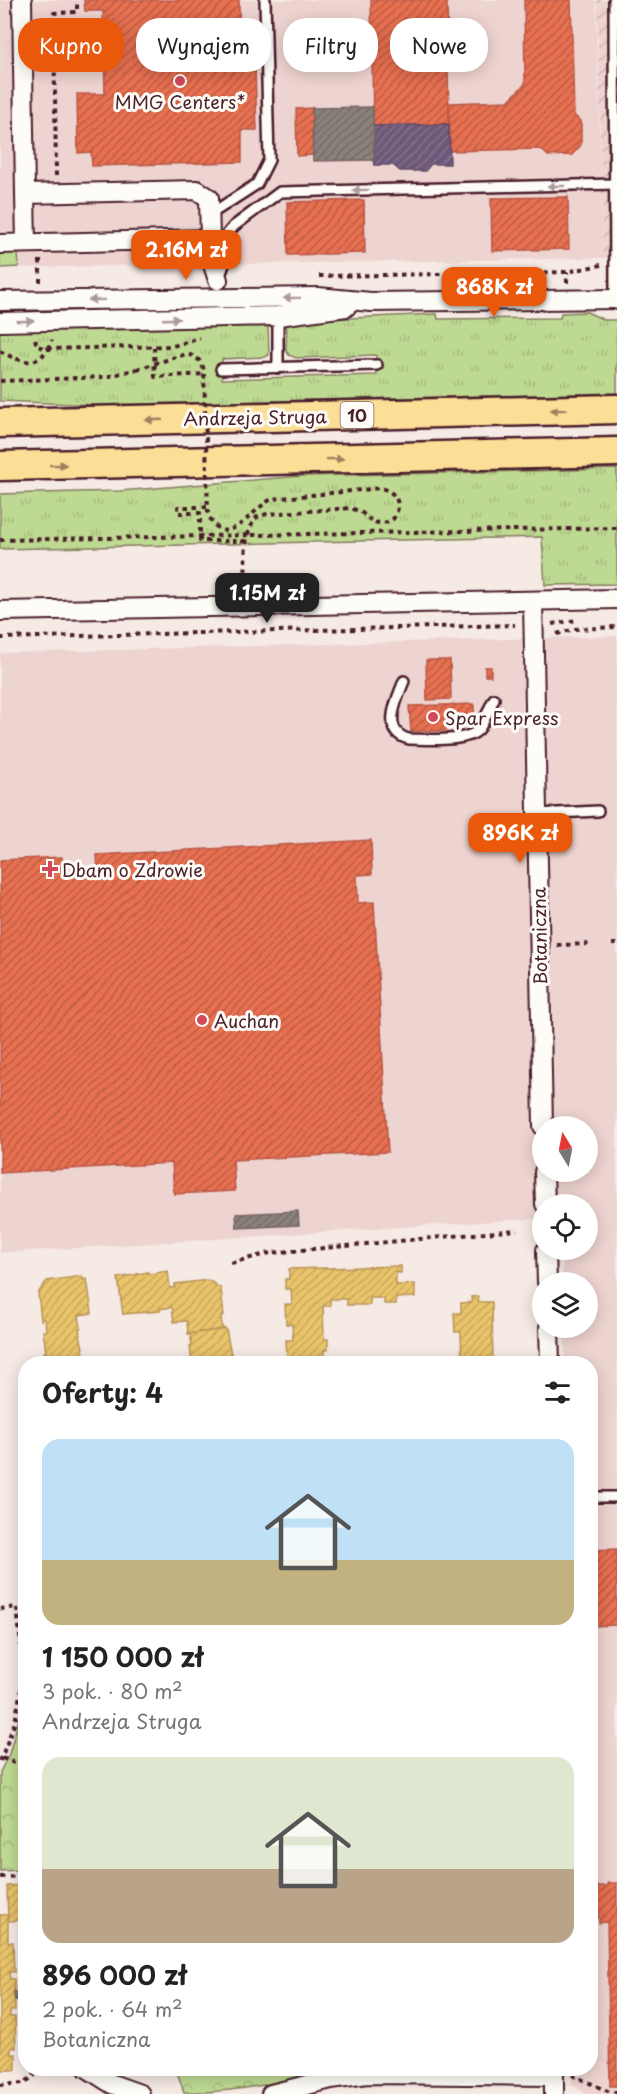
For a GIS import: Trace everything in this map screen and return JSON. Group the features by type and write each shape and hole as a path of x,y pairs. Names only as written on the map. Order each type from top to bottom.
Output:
{"main road":[{"name":"Andrzeja Struga","path":"0,423 617,409"},
{"path":"0,466 617,452"}],"street":[{"path":"22,0 33,243"},
{"path":"32,194 197,190 209,198 211,259 218,280"},
{"path":"0,244 210,239"},
{"path":"0,302 318,297 371,303"},
{"path":"0,322 278,316 371,303 616,299"},
{"path":"0,612 617,599"},
{"name":"Botaniczna","path":"533,601 543,1116"},
{"path":"549,1338 550,1356"},
{"path":"100,2076 112,2084 140,2094"},
{"path":"271,2094 301,2090 344,2076"},
{"path":"524,2076 557,2078"}],"lane":[{"path":"210,215 257,184 269,160 265,0"},
{"path":"614,0 616,299"},
{"path":"219,317 218,280 226,257 228,233 280,192 615,184"},
{"path":"278,316 278,369"},
{"path":"221,369 377,365"},
{"path":"405,681 392,719 394,731 401,737 409,739 462,738 472,735 478,729 494,699"},
{"path":"537,814 598,811"},
{"path":"598,1497 617,1497"}],"path":[{"path":"32,194 39,181 57,180 54,13 77,12 77,0"},
{"path":"33,243 40,282"},
{"path":"154,347 154,377 204,374"},
{"path":"0,351 14,358"},
{"path":"0,381 106,377 186,354 193,355 201,361 204,374 207,507 212,522 220,528 229,530 241,526 272,498 381,488 391,492 397,498 399,507 393,519 382,524 351,508 262,514 253,521 248,538 246,589"},
{"path":"201,537 200,513 178,513 178,507 207,507"},
{"path":"0,540 248,538 617,528"},
{"path":"0,638 105,638 534,625 584,620"},
{"path":"104,625 105,638"},
{"path":"557,634 575,628 617,627"},
{"path":"554,945 593,944"},
{"path":"231,1263 270,1253 518,1230"},
{"path":"0,1609 17,1606 18,1613"},
{"path":"18,1711 1,1760 18,1765"},
{"path":"0,1877 18,1876"},
{"path":"0,2085 24,2083 34,2076"},
{"path":"557,2078 617,2092"}],"shaded area":[{"path":"0,0 596,0 603,258 0,268"},
{"path":"597,0 617,0 617,258 603,258"},
{"path":"617,636 617,2094 586,2094 572,2084 572,2076 598,2076 598,1356 565,1356 564,1338 598,1338 598,1272 563,1272 562,1260 598,1260 598,1194 532,1194 532,1219 0,1253 0,653"}],"green space":[{"path":"17,252 19,267 0,268 0,253"},
{"path":"587,312 604,320 617,320 617,393 98,405 0,401 0,329 268,323 269,355 222,359 222,379 377,375 376,355 296,358 289,355 286,351 287,321 437,314 438,319 560,318 561,313"},
{"path":"617,469 617,584 545,585 542,537 0,549 0,494 120,491 302,476"},
{"path":"18,1722 18,1870 0,1871 0,1772 9,1754"},
{"path":"178,2076 304,2076 259,2086 221,2091 184,2092"}],"building: Mieszkania":[{"path":"401,1266 401,1273 396,1272 396,1285 415,1284 415,1297 396,1298 396,1304 384,1304 384,1298 370,1298 370,1305 347,1305 347,1299 330,1299 330,1306 323,1306 324,1339 328,1339 328,1350 324,1350 324,1356 287,1356 286,1340 293,1340 292,1324 286,1324 285,1304 292,1304 291,1289 285,1289 285,1279 289,1279 289,1269"},
{"path":"168,1271 170,1288 175,1288 175,1284 209,1280 221,1289 224,1316 221,1316 222,1328 226,1329 188,1334 187,1321 174,1322 172,1307 160,1309 160,1311 123,1315 118,1278"},
{"path":"82,1276 83,1280 87,1279 92,1313 79,1315 81,1328 79,1329 84,1356 44,1356 45,1319 41,1320 38,1293 47,1281"},
{"path":"478,1296 478,1302 492,1302 493,1356 462,1356 461,1332 455,1332 454,1313 461,1313 461,1303 472,1302 471,1297"},
{"path":"226,1329 231,1356 191,1356 190,1346 192,1346 190,1334 188,1334"},
{"path":"18,1885 18,1920 8,1921 7,1886"},
{"path":"0,1915 8,1915 8,1942 13,1942 14,1972 9,1972 10,1979 14,1979 15,2010 10,2011 10,2017 15,2017 16,2048 11,2048 11,2054 16,2054 16,2070 0,2070"}],"building: Handel":[{"name":"MMG Centers*","path":"84,0 239,0 239,18 136,18 136,72 255,72 257,130 242,130 242,162 92,166 91,152 78,153 77,94 105,94 104,72 124,72 124,18 103,18 103,11 85,11"},
{"path":"371,0 447,0 447,18 390,18 390,72 448,72 449,124 373,126 372,72 378,72 378,18 371,18"},
{"path":"524,0 571,0 574,115 581,122 581,145 572,155 548,156 541,149 450,151 449,103 508,101 525,84"},
{"path":"312,108 313,155 297,156 296,109"},
{"path":"568,197 569,249 492,251 491,198"},
{"path":"364,200 365,253 288,255 287,202"},
{"path":"426,660 450,660 451,699 427,700"},
{"path":"485,667 491,667 491,676 485,676"},
{"path":"474,704 474,723 446,724 446,731 411,731 409,706"},
{"path":"371,840 372,874 357,875 358,903 374,902 388,1152 233,1160 235,1191 174,1194 172,1163 0,1173 0,860 62,857 63,873 98,871 97,855"},
{"path":"617,1549 617,1625 598,1626 598,1550"},
{"path":"608,1883 617,1883 617,2086 610,2086 607,1922 599,1923 598,1886 608,1886"}],"building: Biura":[{"path":"449,124 450,164 431,164 425,171 400,171 393,165 374,165 373,126"}],"building: Przemysł":[{"path":"373,107 374,160 313,161 312,108"},
{"path":"298,1211 299,1225 237,1228 236,1214"},
{"path":"14,1992 18,1992 18,2000 15,2000"}],"place":[{"name":"MMG Centers*","path":"180,81"},
{"name":"Spar Express","path":"433,717"},
{"name":"Dbam o Zdrowie","path":"50,869"},
{"name":"Auchan","path":"202,1020"}]}
